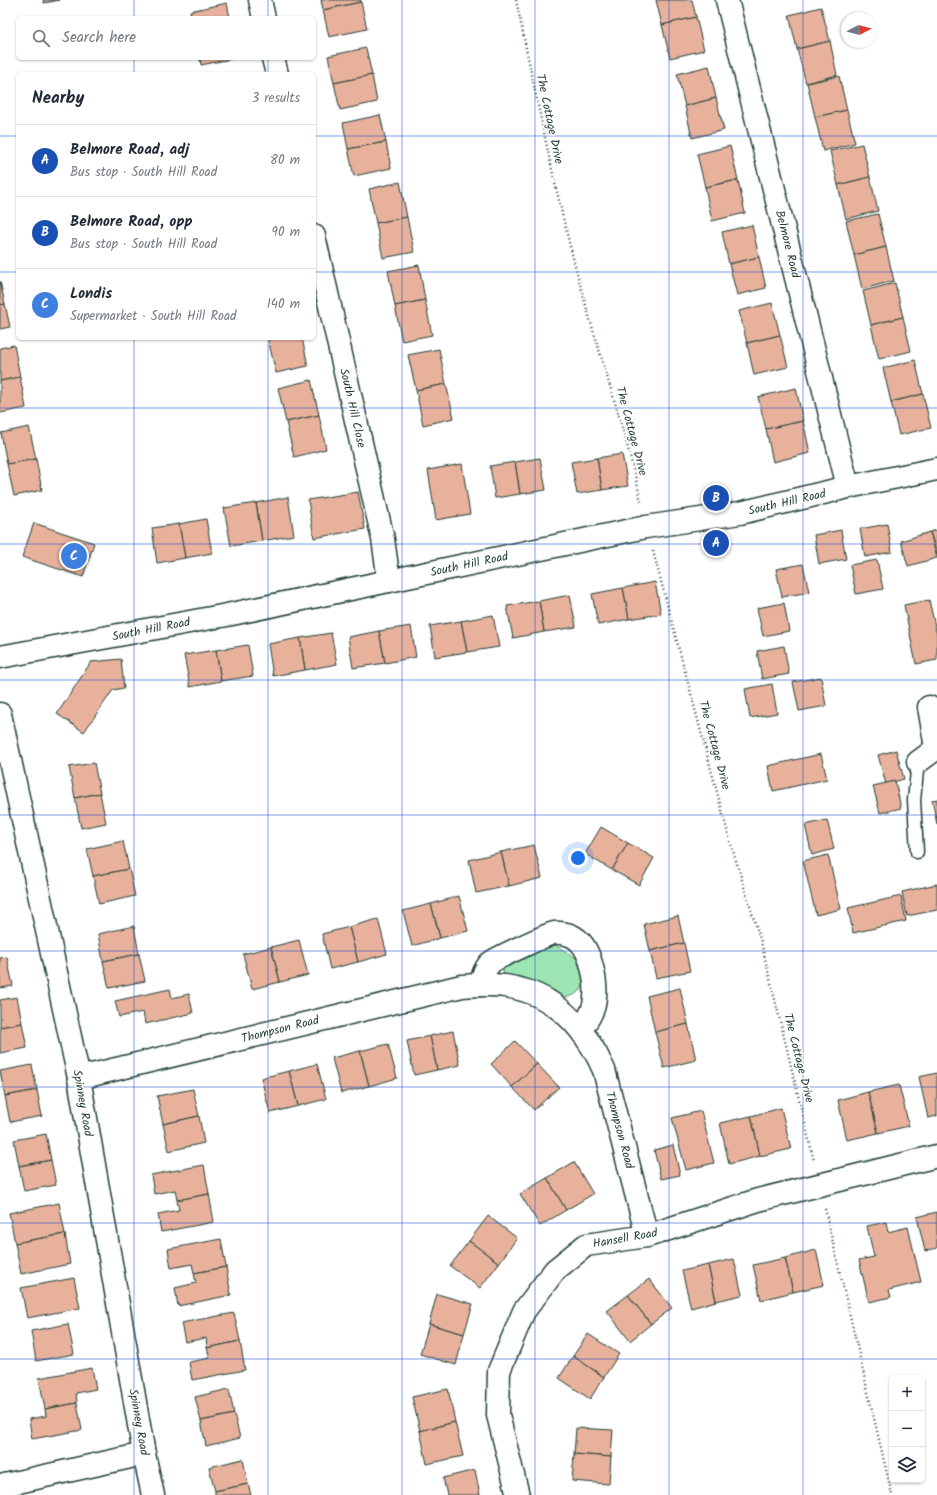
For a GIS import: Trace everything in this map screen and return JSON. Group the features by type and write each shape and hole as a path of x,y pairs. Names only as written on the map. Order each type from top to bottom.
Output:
{"street":[{"path":"260,0 264,16"},
{"name":"Belmore Road","path":"727,0 848,488"},
{"path":"274,60 276,72"},
{"name":"South Hill Close","path":"316,245 383,539 389,581"},
{"name":"South Hill Road","path":"0,657 227,615 646,527 740,513 937,469"},
{"path":"918,762 937,748 927,700"},
{"name":"Spinney Road","path":"0,714 79,1078 152,1495"},
{"path":"481,985 482,973 492,962 554,933 572,936 584,946 591,963 595,984 594,1004 589,1018 581,1029"},
{"name":"Thompson Road","path":"79,1078 431,992 462,986 506,986 533,993 564,1012 581,1029 595,1049 604,1070 647,1236"},
{"name":"Hansell Road","path":"518,1495 498,1416 499,1371 524,1311 555,1270 586,1245 647,1236 758,1200 820,1186 937,1156"},
{"path":"0,1486 144,1454"}],"lane":[{"path":"917,852 914,800 918,762"}],"path":[{"name":"The Cottage Drive","path":"516,0 558,201 584,297 631,453 646,527 730,841 761,942 892,1495"}],"green space":[{"path":"552,943 581,961 584,984 581,990 574,995 564,998 557,998 525,980 503,974 504,966"}],"building":[{"path":"43,0 60,0 44,3"},
{"path":"321,0 361,0 361,2 323,10"},
{"path":"656,0 692,0 696,17 662,25"},
{"path":"361,2 367,29 329,37 323,10"},
{"path":"227,3 230,16 191,16 190,11"},
{"path":"821,7 830,41 797,49 789,15"},
{"path":"696,17 704,50 670,58 662,25"},
{"path":"830,41 837,75 806,83 797,49"},
{"path":"366,48 372,75 334,83 328,56"},
{"path":"200,60 226,60 201,65"},
{"path":"709,66 716,98 685,106 677,74"},
{"path":"372,75 377,102 340,110 334,83"},
{"path":"839,76 847,110 815,117 807,83"},
{"path":"716,98 724,130 692,138 685,106"},
{"path":"847,110 855,143 823,151 815,117"},
{"path":"380,115 386,142 348,149 343,123"},
{"path":"386,142 391,168 354,176 348,149"},
{"path":"862,144 870,177 838,185 830,151"},
{"path":"730,146 738,180 705,187 697,154"},
{"path":"870,177 878,211 846,219 838,185"},
{"path":"738,180 745,213 712,221 705,187"},
{"path":"400,182 407,217 376,223 369,189"},
{"path":"878,214 886,247 854,255 846,221"},
{"path":"407,217 414,252 383,258 376,223"},
{"path":"752,225 759,257 729,264 722,232"},
{"path":"886,247 894,281 862,289 854,255"},
{"path":"759,257 766,288 737,295 729,264"},
{"path":"419,265 425,300 395,306 388,271"},
{"path":"0,281 5,304 0,305"},
{"path":"895,283 903,317 871,325 863,291"},
{"path":"425,300 432,335 402,341 395,306"},
{"path":"772,303 780,335 747,343 739,311"},
{"path":"5,304 10,327 0,329 0,305"},
{"path":"903,317 911,351 879,359 871,325"},
{"path":"780,335 788,367 754,375 747,343"},
{"path":"268,340 302,340 308,366 276,373"},
{"path":"14,345 20,377 0,381 0,348"},
{"path":"439,349 446,384 416,390 408,355"},
{"path":"915,360 923,394 891,402 883,368"},
{"path":"20,377 26,408 0,413 0,381"},
{"path":"311,380 319,415 286,422 278,388"},
{"path":"446,384 454,418 423,425 416,390"},
{"path":"796,388 803,421 766,429 758,397"},
{"path":"923,394 931,428 899,435 891,402"},
{"path":"319,415 326,449 294,457 286,422"},
{"path":"803,421 810,453 773,462 766,429"},
{"path":"29,427 36,459 7,464 1,433"},
{"path":"622,454 628,486 602,490 597,458"},
{"path":"540,458 546,490 520,494 515,462"},
{"path":"597,458 602,490 577,494 571,462"},
{"path":"36,459 42,490 14,496 7,464"},
{"path":"515,462 520,494 495,498 490,466"},
{"path":"462,464 470,514 436,520 428,470"},
{"path":"358,492 365,529 314,538 308,500"},
{"path":"288,497 294,535 262,541 256,503"},
{"path":"256,503 262,541 231,546 224,508"},
{"path":"206,519 212,553 185,558 179,524"},
{"path":"34,523 94,543 83,577 22,557"},
{"path":"179,524 185,558 157,563 152,528"},
{"path":"887,524 892,552 865,557 860,529"},
{"path":"841,530 846,559 819,564 814,535"},
{"path":"937,530 937,555 930,532"},
{"path":"930,532 937,558 908,566 901,541"},
{"path":"877,560 883,589 856,594 850,565"},
{"path":"803,564 809,592 782,597 776,569"},
{"path":"655,582 661,614 629,619 623,588"},
{"path":"623,588 629,619 598,625 592,594"},
{"path":"570,595 576,627 544,632 539,601"},
{"path":"929,600 937,635 937,660 916,664 904,605"},
{"path":"539,601 544,632 513,638 507,606"},
{"path":"784,603 789,631 763,636 757,608"},
{"path":"493,615 499,647 467,652 461,621"},
{"path":"461,621 467,652 435,657 430,626"},
{"path":"411,626 416,657 385,663 379,631"},
{"path":"379,631 385,663 353,668 348,637"},
{"path":"331,633 337,664 305,670 300,638"},
{"path":"300,638 305,670 273,676 268,644"},
{"path":"248,645 253,676 221,681 216,650"},
{"path":"784,646 789,674 762,679 757,651"},
{"path":"216,650 221,681 190,687 184,655"},
{"path":"121,659 124,688 113,690 84,732 57,714 91,662"},
{"path":"821,677 826,706 799,711 793,682"},
{"path":"772,684 777,713 750,718 745,689"},
{"path":"896,750 904,779 886,784 878,755"},
{"path":"821,754 827,779 773,791 768,766"},
{"path":"94,763 100,793 75,798 69,767"},
{"path":"895,781 901,808 880,813 873,786"},
{"path":"100,793 106,823 81,828 75,798"},
{"path":"937,799 937,824 932,800"},
{"path":"827,820 834,849 812,855 805,825"},
{"path":"601,827 628,843 612,870 585,854"},
{"path":"123,841 129,869 93,876 87,849"},
{"path":"628,843 654,858 639,885 612,870"},
{"path":"534,845 542,878 509,886 501,852"},
{"path":"501,852 509,886 476,893 469,860"},
{"path":"828,855 841,909 816,915 803,861"},
{"path":"129,869 135,896 99,904 93,876"},
{"path":"937,884 937,910 907,916 902,892"},
{"path":"459,896 468,931 440,938 431,904"},
{"path":"901,896 906,921 853,933 848,908"},
{"path":"431,904 440,938 412,946 403,911"},
{"path":"678,916 684,943 650,951 644,924"},
{"path":"378,919 387,954 358,962 349,927"},
{"path":"134,926 139,954 103,961 98,934"},
{"path":"349,927 358,962 330,969 322,934"},
{"path":"299,940 308,975 280,982 271,947"},
{"path":"684,943 690,971 656,978 650,951"},
{"path":"271,947 280,982 252,989 243,954"},
{"path":"139,954 145,981 109,988 103,961"},
{"path":"7,957 13,986 0,988 0,958"},
{"path":"680,988 688,1024 655,1032 647,996"},
{"path":"170,989 172,998 189,994 193,1013 145,1024 143,1012 119,1017 115,1001"},
{"path":"17,997 22,1023 0,1027 0,1000"},
{"path":"22,1023 27,1048 0,1053 0,1027"},
{"path":"688,1024 696,1060 664,1068 655,1032"},
{"path":"453,1031 460,1065 437,1070 430,1036"},
{"path":"430,1036 437,1070 414,1075 407,1041"},
{"path":"515,1041 537,1064 512,1087 491,1064"},
{"path":"388,1044 397,1078 369,1086 360,1051"},
{"path":"360,1051 369,1086 341,1093 332,1058"},
{"path":"317,1064 326,1099 298,1106 289,1071"},
{"path":"537,1064 559,1087 534,1110 512,1087"},
{"path":"32,1065 37,1090 5,1096 0,1071"},
{"path":"289,1071 298,1106 270,1113 261,1078"},
{"path":"937,1073 937,1116 928,1118 919,1077"},
{"path":"899,1085 909,1126 878,1133 868,1092"},
{"path":"193,1089 199,1116 163,1124 157,1096"},
{"path":"37,1090 42,1116 10,1122 5,1096"},
{"path":"868,1092 878,1133 847,1140 838,1100"},
{"path":"781,1108 791,1149 760,1156 751,1116"},
{"path":"701,1111 714,1163 686,1170 672,1118"},
{"path":"199,1116 204,1143 169,1151 163,1124"},
{"path":"751,1116 760,1156 729,1164 720,1123"},
{"path":"46,1134 51,1160 19,1166 14,1140"},
{"path":"673,1145 680,1175 661,1179 654,1150"},
{"path":"51,1160 56,1185 24,1191 19,1166"},
{"path":"574,1162 593,1194 566,1210 547,1178"},
{"path":"204,1165 209,1194 177,1200 175,1190 154,1194 151,1175"},
{"path":"547,1178 566,1210 540,1226 520,1194"},
{"path":"209,1194 214,1222 161,1232 158,1214 179,1210 177,1200"},
{"path":"59,1203 65,1234 15,1243 9,1213"},
{"path":"937,1212 937,1248 925,1251 917,1217"},
{"path":"488,1216 517,1238 499,1263 469,1241"},
{"path":"886,1222 888,1232 908,1227 921,1282 889,1290 891,1297 869,1302 859,1260 874,1257 867,1226"},
{"path":"65,1234 70,1264 21,1274 15,1243"},
{"path":"221,1239 226,1267 194,1273 192,1264 171,1268 168,1249"},
{"path":"469,1241 499,1263 480,1288 450,1266"},
{"path":"816,1250 824,1285 793,1292 785,1258"},
{"path":"785,1258 793,1292 761,1300 753,1265"},
{"path":"734,1259 742,1295 716,1301 708,1265"},
{"path":"708,1265 716,1301 691,1308 682,1271"},
{"path":"226,1267 231,1295 178,1306 175,1288 196,1283 194,1273"},
{"path":"74,1278 80,1308 27,1318 21,1288"},
{"path":"649,1279 672,1308 651,1324 628,1295"},
{"path":"437,1294 473,1304 464,1334 429,1324"},
{"path":"628,1295 651,1324 630,1341 607,1311"},
{"path":"234,1313 240,1341 207,1348 206,1338 185,1342 181,1323"},
{"path":"68,1324 74,1354 36,1361 31,1331"},
{"path":"429,1324 464,1334 456,1365 420,1354"},
{"path":"588,1334 619,1354 604,1377 573,1356"},
{"path":"240,1341 245,1370 192,1380 189,1362 210,1358 207,1348"},
{"path":"573,1356 604,1377 590,1399 559,1378"},
{"path":"92,1368 96,1389 76,1393 77,1403 45,1409 39,1378"},
{"path":"229,1389 234,1414 201,1421 195,1397"},
{"path":"448,1389 455,1422 420,1431 412,1397"},
{"path":"77,1403 82,1430 32,1439 29,1419 46,1416 45,1409"},
{"path":"234,1414 240,1438 206,1446 201,1421"},
{"path":"455,1422 463,1456 427,1464 420,1431"},
{"path":"576,1428 613,1430 611,1457 574,1454"},
{"path":"574,1454 611,1457 609,1484 572,1481"},
{"path":"243,1459 248,1484 215,1491 209,1467"},
{"path":"475,1470 480,1495 447,1495 443,1478"},
{"path":"248,1484 251,1495 215,1495 215,1491"}],"place":[{"name":"Belmore Road, opp","path":"716,498"},
{"name":"Belmore Road, adj","path":"716,543"},
{"name":"Londis","path":"74,556"}]}
